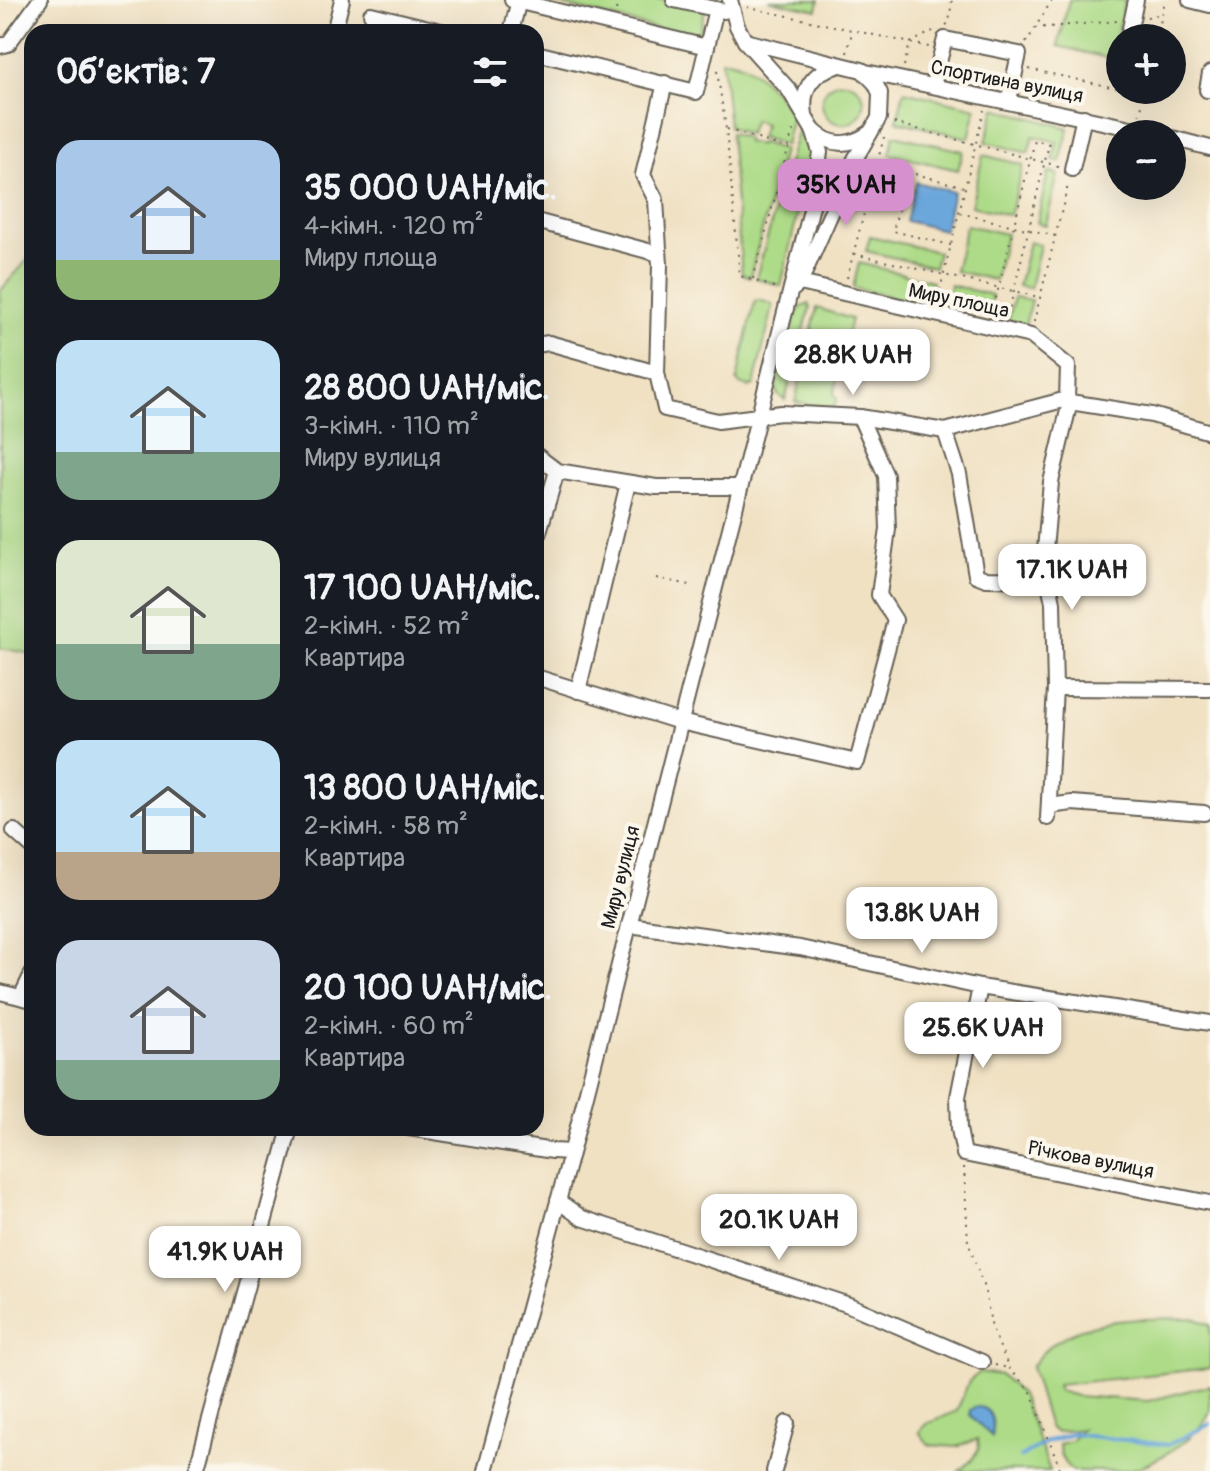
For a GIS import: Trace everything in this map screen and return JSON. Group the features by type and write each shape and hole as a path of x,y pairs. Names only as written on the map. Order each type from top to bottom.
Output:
{"street":[{"path":"0,46 8,44 40,0"},
{"path":"336,24 342,0"},
{"path":"674,0 727,6"},
{"path":"1130,24 1136,0"},
{"path":"1190,0 1210,5"},
{"path":"513,24 517,1 711,53"},
{"path":"727,6 745,41 789,90 813,130 820,152 813,202 794,288"},
{"path":"544,55 696,92 727,6"},
{"path":"371,14 412,24"},
{"path":"933,85 945,39 1018,60 1009,100"},
{"path":"745,41 862,70 875,83 881,100 879,118 868,134 794,288"},
{"path":"802,111 808,85 819,73 841,66"},
{"name":"Спортивна вулиця","path":"862,70 897,80 1106,122"},
{"path":"1210,73 1207,90 1210,90"},
{"path":"881,100 897,80"},
{"path":"665,83 643,175 656,200 659,254 657,373 665,409 718,421 781,413 860,417 945,431 1068,400 1152,415 1210,432"},
{"path":"1072,169 1084,117"},
{"path":"813,130 823,139 837,143 854,142 868,134"},
{"path":"1186,142 1210,148"},
{"path":"544,223 659,254"},
{"name":"Миру площа","path":"794,288 842,295 1031,336"},
{"name":"Миру вулиця","path":"485,1471 571,1152 758,415 794,288"},
{"path":"1031,336 1068,366 1068,400 1051,482 1044,561 1053,602 1055,688 1048,812 1072,803 1204,813"},
{"path":"544,344 657,373"},
{"path":"544,680 680,722 857,762 895,620 879,595 888,529 886,476 860,417"},
{"path":"945,431 959,474 976,575 986,579 1048,580"},
{"path":"544,461 557,471 656,487 740,487"},
{"path":"544,515 557,471"},
{"path":"578,691 628,483"},
{"path":"1055,688 1210,689"},
{"path":"14,831 24,840"},
{"path":"629,925 800,948 980,987 1210,1023"},
{"path":"964,1154 958,1097 980,987"},
{"path":"0,992 24,997"},
{"path":"196,1471 288,1136"},
{"path":"459,1136 571,1152"},
{"name":"Річкова вулиця","path":"964,1154 1210,1203"},
{"path":"558,1201 582,1218 849,1305 982,1362"},
{"path":"774,1471 787,1423"}],"path":[{"path":"756,9 758,0"},
{"path":"897,80 910,43 949,23 952,0"},
{"path":"1052,0 1018,60 1106,85"},
{"path":"1160,24 1165,0"},
{"path":"727,6 756,9 943,50"},
{"path":"1035,28 1096,21 1131,21 1162,14"},
{"path":"841,66 853,30"},
{"path":"711,53 726,129 740,276 794,288"},
{"path":"933,315 988,96"},
{"path":"752,281 802,111"},
{"path":"889,122 1072,169"},
{"path":"726,129 789,149"},
{"path":"842,295 885,135"},
{"path":"988,326 1035,140 1049,144 1005,330"},
{"name":"Миру площа","path":"1031,336 1072,169"},
{"path":"951,245 893,231 908,172 965,187"},
{"path":"871,188 902,195"},
{"path":"959,212 1055,236"},
{"path":"853,253 1040,297"},
{"path":"656,578 690,585"},
{"path":"964,1154 968,1242 985,1291 992,1329 1009,1368 1031,1392 1061,1471"}],"green space":[{"path":"542,0 707,0 698,39"},
{"path":"769,0 819,0 817,10"},
{"path":"1069,0 1125,0 1119,24 1106,24 1106,58 1058,46"},
{"path":"722,60 733,61 753,71 793,113 785,145 760,137 765,124 754,120 748,134 729,127"},
{"path":"843,82 858,88 864,103 858,118 843,124 828,118 822,103 828,88"},
{"path":"904,91 976,108 969,138 897,121"},
{"path":"995,108 1069,128 1060,162 1053,160 1057,142 1033,136 1028,153 986,142"},
{"path":"800,121 811,153 781,286 756,278"},
{"path":"730,133 746,138 746,142 759,145 760,142 783,150 750,277 742,274"},
{"path":"894,135 963,151 958,170 890,154"},
{"path":"983,155 1023,165 1010,215 971,206"},
{"path":"1048,172 1058,174 1046,225 1037,223"},
{"path":"966,225 1006,234 995,280 955,271"},
{"path":"870,236 938,252 934,267 866,251"},
{"path":"1029,242 1040,245 1030,288 1018,286"},
{"path":"859,263 932,281 926,305 853,288"},
{"path":"24,264 24,652 0,648 0,291"},
{"path":"950,285 992,295 988,315 945,306"},
{"path":"1014,297 1031,300 1025,326 1008,322"},
{"path":"755,301 773,307 754,385 749,387 739,384 737,380"},
{"path":"809,304 785,400 777,394 776,381 795,315 801,307"},
{"path":"817,308 851,319 834,394 837,399 834,407 829,408 795,402"},
{"path":"1194,1318 1210,1325 1210,1368 1057,1385 1059,1391 1076,1396 1148,1401 1210,1385 1210,1410 1206,1420 1188,1438 1151,1462 1130,1470 1073,1471 1062,1459 1059,1444 1071,1441 1082,1429 1055,1432 1049,1427 1031,1367 1045,1350 1083,1328 1127,1320"},
{"path":"980,1372 1001,1375 1021,1394 1050,1471 959,1471 971,1461 979,1448 978,1439 957,1447 929,1445 919,1432 926,1424 957,1411 969,1381"}],"water":[{"path":"916,182 953,192 944,230 906,221"},
{"path":"975,1407 989,1412 992,1437 970,1415 970,1410"}],"waterway":[{"path":"1021,1457 1046,1442 1072,1434 1168,1445 1210,1424"}]}
